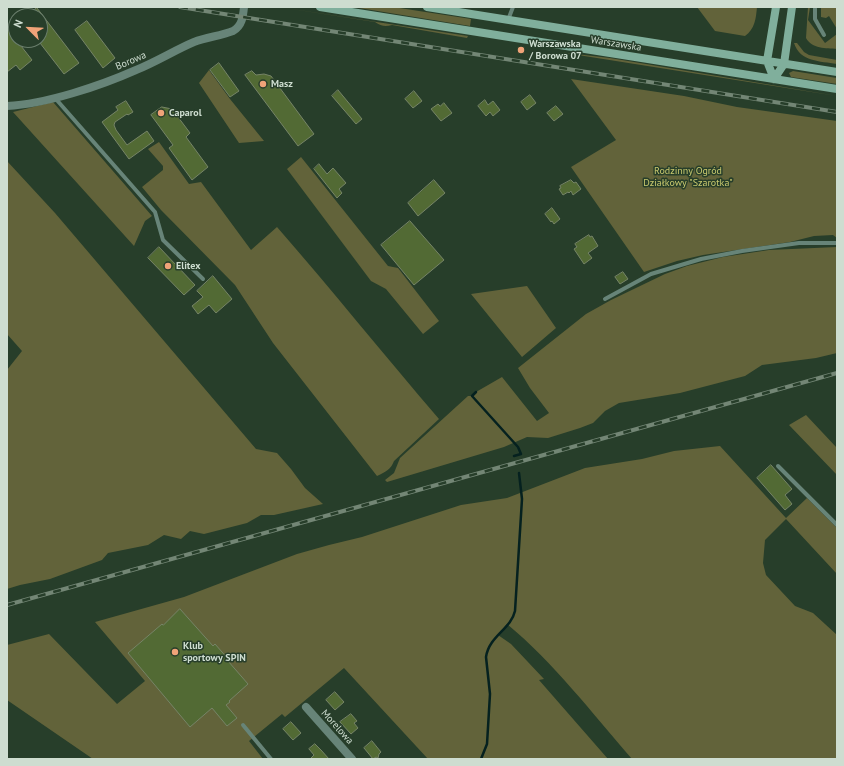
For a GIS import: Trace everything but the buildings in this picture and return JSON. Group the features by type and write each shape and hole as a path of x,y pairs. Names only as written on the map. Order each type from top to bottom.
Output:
{"main road":[{"name":"Warszawska","path":"320,7 837,89"},
{"name":"Warszawska","path":"427,7 837,72"},
{"path":"774,79 767,61 776,7"},
{"path":"774,79 784,64 792,7"}],"street":[{"name":"Borowa","path":"7,106 29,104 55,98 104,83 136,70 194,42 233,31 241,23 244,7"},
{"name":"Morelowa","path":"306,707 352,759"}],"lane":[{"path":"508,20 513,7"},
{"path":"815,7 815,19 824,34"},
{"path":"55,98 155,212 163,240 203,279"},
{"path":"605,299 651,274 701,259 742,251 799,243 837,243"},
{"path":"778,466 837,525"},
{"path":"243,725 271,759"}],"green space":[{"path":"279,7 468,36 467,38 392,25 383,26 375,22"},
{"path":"353,7 393,7 471,19 470,26"},
{"path":"697,7 757,7 753,27 745,36 715,31"},
{"path":"808,7 810,7 808,20 825,43 837,34 837,49 816,46 809,42 806,38"},
{"path":"821,7 837,7 837,29 829,16 826,18 821,17"},
{"path":"794,43 797,43 804,52 809,55 837,60 837,64 811,60 801,54"},
{"path":"559,52 610,58 837,96"},
{"path":"209,70 264,141 239,143 199,83"},
{"path":"793,71 837,78 837,84 791,77 789,73"},
{"name":"Rodzinny Ogród Działkowy \"Szarotka\"","path":"571,79 684,96 737,107 837,121 837,238 833,235 814,236 790,242 703,255 677,261 644,272 571,167 616,140"},
{"path":"53,102 152,216 145,221 134,246 13,112"},
{"path":"159,142 189,184 201,182 251,250 277,227 439,419 394,461 386,472 377,476 273,343 235,285 161,210 142,187 163,170 163,166 148,149"},
{"path":"301,157 388,266 398,268 439,321 423,334 386,289 371,281 287,169"},
{"path":"7,161 55,213 256,449 277,453 305,488 323,504 274,515 261,515 247,523 204,534 190,531 181,539 164,535 148,545 108,553 102,560 50,579 7,589 7,370 22,351 7,334"},
{"path":"837,247 837,353 816,358 762,365 745,376 680,393 619,403 605,411 593,423 580,428 548,438 527,437 504,447 387,482 385,480 394,473 400,458 468,396 472,396 476,392 502,377 537,421 549,413 530,388 518,368 586,314 611,300 665,274 687,266 723,257 769,250"},
{"path":"527,286 556,328 522,357 471,294"},
{"path":"806,415 837,448 837,475 789,425"},
{"path":"720,446 786,518 807,498 837,528 837,574 786,519 765,540 763,563 766,575 795,606 813,613 837,635 837,759 632,759 557,672 507,624 498,635 511,644 544,679 539,680 608,759 428,759 344,668 285,717 282,714 249,741 263,759 93,759 7,700 7,645 49,634 117,704 145,681 95,622 184,597 297,554 362,537 461,505 507,498 585,468 642,459 674,451"}],"waterway":[{"path":"476,392 472,396 518,447 521,454 514,456"},
{"path":"481,759 487,744 490,694 486,657 491,643 509,623 515,611 522,499 519,473"}],"railway":[{"path":"180,7 837,112"},
{"path":"7,605 837,373"}],"place":[{"name":"Warszawska / Borowa 07","path":"521,50"},
{"name":"Masz","path":"263,84"},
{"name":"Caparol","path":"161,113"},
{"name":"Elitex","path":"168,266"},
{"name":"Klub sportowy SPIN","path":"175,652"}]}
